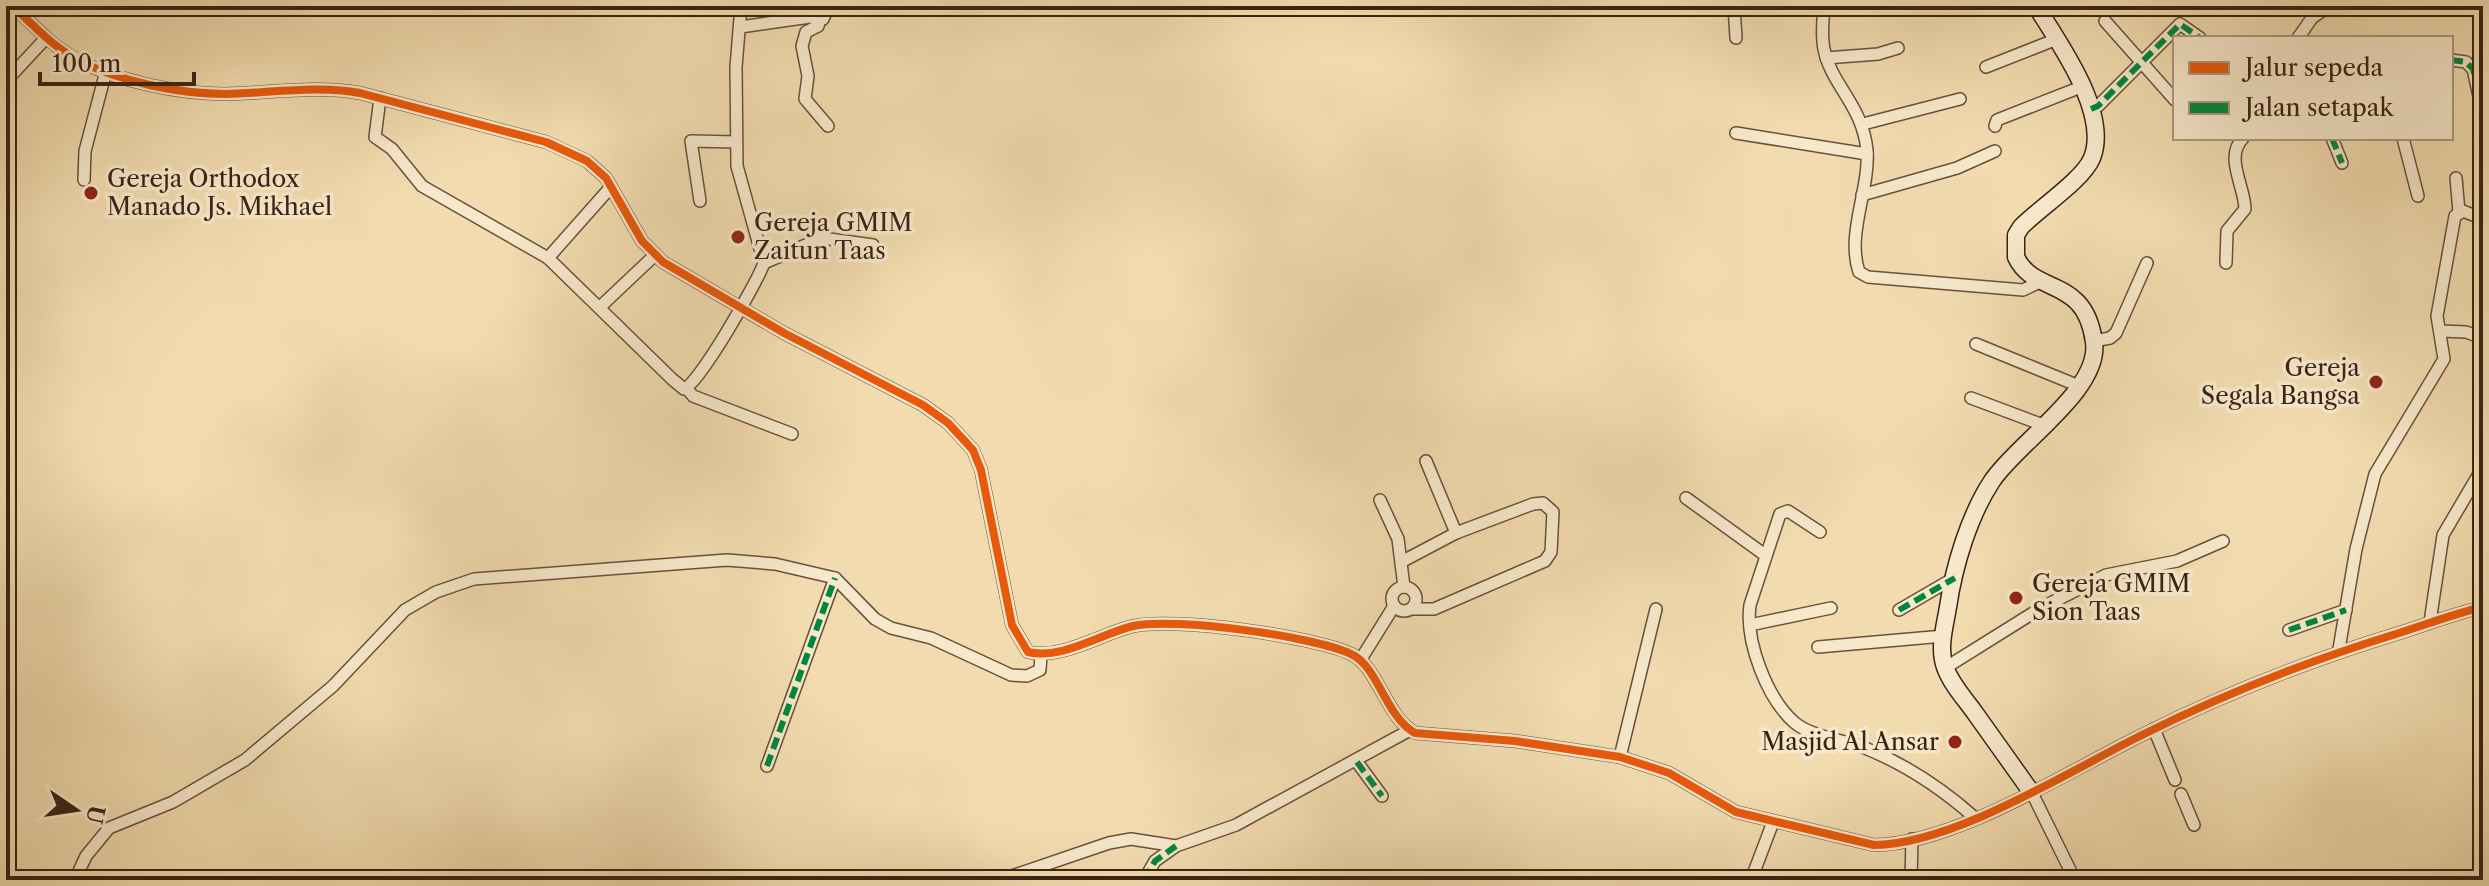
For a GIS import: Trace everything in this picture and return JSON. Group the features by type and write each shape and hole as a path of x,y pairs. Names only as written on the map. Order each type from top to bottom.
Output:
{"street":[{"path":"13,6 46,38 78,60 106,71 194,92 338,90 378,105 553,144 594,165 655,255 739,307 923,405 963,437 973,450 987,491 1016,635 1028,652 1041,655 1151,623 1314,642 1361,659 1378,690 1410,730"},
{"path":"741,6 736,142 739,179 764,263"},
{"path":"740,27 810,17 820,19 827,17 829,6"},
{"path":"1734,6 1736,38"},
{"path":"1824,6 1822,40 1826,58 1863,124 1867,154 1856,264 1859,272 1868,277 2023,290 2042,281"},
{"path":"2036,6 2057,39 2096,126 2091,159 2016,235 2016,257 2019,265 2042,281 2070,293 2087,321 2094,341 2093,360 2079,386 2016,451 1990,484 1967,534 1955,578 1944,636 1945,668 2032,793 2075,880"},
{"path":"2299,36 2312,18 2329,6"},
{"path":"820,19 818,26 806,32 802,42 808,76 805,99 828,126"},
{"path":"2105,21 2173,98"},
{"path":"2091,109 2098,106 2180,24 2197,36"},
{"path":"6,81 46,38"},
{"path":"1986,67 2057,39"},
{"path":"1826,58 1878,54 1898,48"},
{"path":"2453,60 2466,62 2473,69 2483,115"},
{"path":"84,180 85,151 106,71"},
{"path":"1995,126 1997,120 2081,87"},
{"path":"1863,124 1960,99"},
{"path":"378,105 375,137 392,149 422,186 501,228 548,258 693,396 792,434"},
{"path":"1736,133 1867,154"},
{"path":"700,201 692,140 736,142"},
{"path":"2226,263 2227,231 2245,209 2235,157 2241,140"},
{"path":"2333,140 2342,163"},
{"path":"2404,140 2418,196"},
{"path":"1862,195 1957,168 1995,151"},
{"path":"2339,649 2356,549 2375,474 2444,359 2439,300 2451,228 2459,212 2456,178"},
{"path":"548,258 610,188"},
{"path":"2459,212 2483,219"},
{"path":"687,389 717,351 764,263 822,238 873,245"},
{"path":"600,307 655,255"},
{"path":"2094,341 2110,338 2116,333 2147,263"},
{"path":"2440,331 2466,332 2483,338"},
{"path":"1976,344 2079,386"},
{"path":"1971,398 2043,425"},
{"path":"1426,461 1456,533"},
{"path":"2430,622 2443,535 2483,467"},
{"path":"1686,498 1765,555"},
{"path":"1380,500 1398,539 1404,587"},
{"path":"1394,606 1405,611 1434,609 1545,561 1551,552 1553,512 1543,503 1533,504 1456,533 1403,561"},
{"path":"1820,532 1783,510 1765,555 1750,615 1758,668 1795,723 1907,766 1938,785 1974,817"},
{"path":"1945,668 2041,608 2096,579 2177,561 2223,541"},
{"path":"75,880 86,856 109,828 173,802 245,760 333,686 405,610 436,592 474,579 727,560 775,564 835,578 883,624 931,638 992,668 1027,676 1040,670 1041,655"},
{"path":"767,766 835,578"},
{"path":"1899,610 1955,578"},
{"path":"1361,659 1394,606 1394,593 1404,587"},
{"path":"1404,587 1415,592 1415,605 1411,609"},
{"path":"1144,880 1155,861 1176,846 1236,825 1357,762 1410,730 1562,747 1620,757 1669,773 1736,812 1874,845 1912,839 2032,793 2154,729 2245,686 2339,649 2483,607"},
{"path":"1750,615 1831,608"},
{"path":"1620,757 1656,609"},
{"path":"2289,630 2346,610"},
{"path":"1818,647 1944,636"},
{"path":"2154,729 2175,780"},
{"path":"1357,762 1382,796"},
{"path":"2181,794 2194,825"},
{"path":"1751,880 1773,822"},
{"path":"1000,880 1109,843 1131,839 1176,846"},
{"path":"1911,880 1912,839"}],"marked path":[{"path":"2091,109 2098,106 2180,24 2197,36"},
{"path":"2453,60 2466,62 2473,69 2483,115"},
{"path":"2333,140 2342,163"},
{"path":"767,766 835,578"},
{"path":"1899,610 1955,578"},
{"path":"2289,630 2346,610"},
{"path":"1357,762 1382,796"},
{"path":"1144,880 1155,861 1176,846"}],"cycle path":[{"path":"13,6 60,49 112,75 170,89 208,93 310,90 360,93 546,142 587,161 606,178 642,241 663,262 784,333 923,405 948,423 973,450 981,470 1012,625 1028,652 1054,652 1133,626 1153,624 1210,626 1307,641 1332,647 1360,660 1396,715 1415,733 1515,741 1620,757 1669,773 1736,812 1874,845 1906,841 1975,819 2235,692 2331,655 2483,607"}],"place":[{"name":"Gereja Orthodox Manado Js. Mikhael","path":"91,193"},
{"name":"Gereja GMIM Zaitun Taas","path":"738,237"},
{"name":"Gereja Segala Bangsa","path":"2376,382"},
{"name":"Gereja GMIM Sion Taas","path":"2016,598"},
{"name":"Masjid Al Ansar","path":"1955,742"}]}
